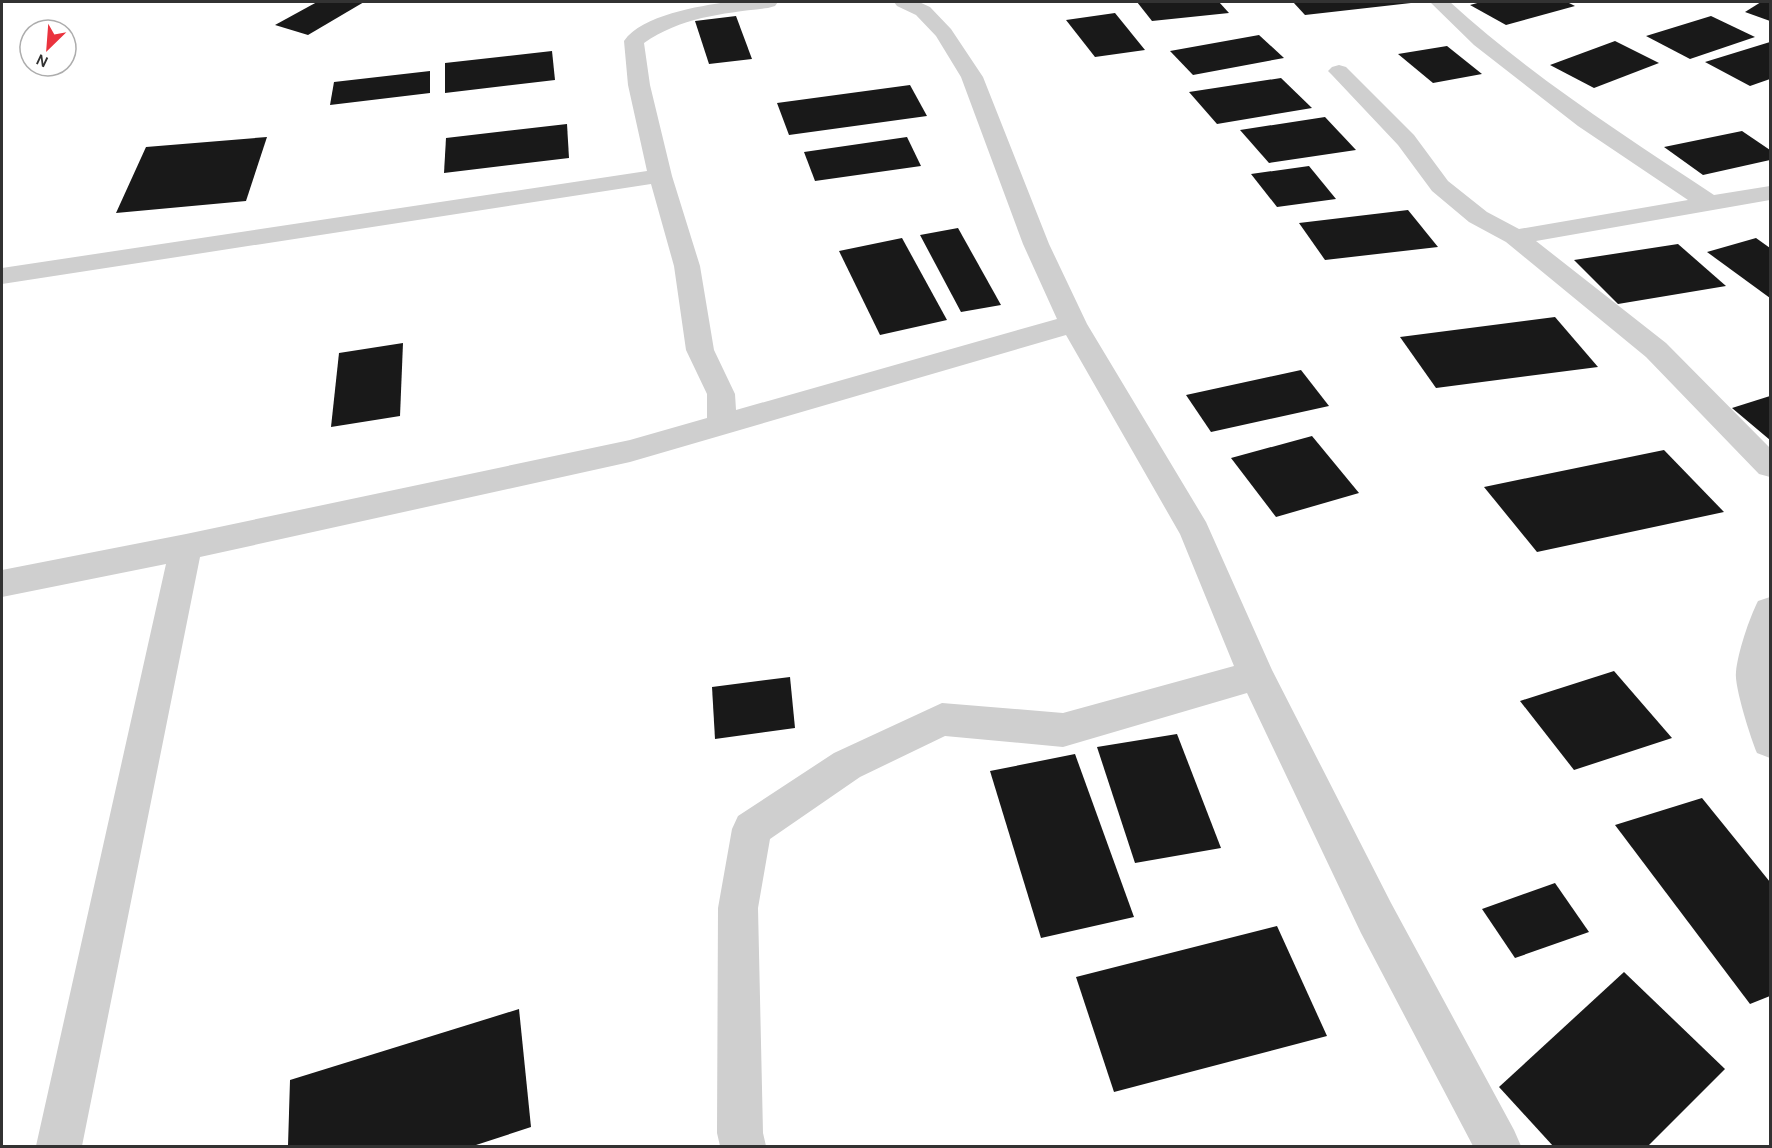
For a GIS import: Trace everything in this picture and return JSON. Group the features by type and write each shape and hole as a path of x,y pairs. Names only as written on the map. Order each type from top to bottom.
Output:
{"street":[{"path":"722,424 721,394 700,350 687,266 660,176 639,85 634,41 650,28 684,18 768,2"},
{"path":"904,2 923,11 944,33 972,77 1036,244 1073,324 1195,531 1256,675 1377,918 1498,1146"},
{"path":"1439,2 1480,41 1577,114 1708,202"},
{"path":"1339,71 1406,140 1440,186 1478,217 1515,237 1656,350 1770,466"},
{"path":"2,276 660,176"},
{"path":"1515,237 1770,193"},
{"path":"2,583 186,547 630,451 1073,324"},
{"path":"59,1146 186,547"},
{"path":"1770,611 1753,674 1770,741"},
{"path":"744,1146 740,1133 738,908 752,829 848,765 942,719 1064,730 1256,675"}],"building":[{"path":"317,2 364,2 308,35 275,25"},
{"path":"1137,2 1219,2 1229,13 1152,21"},
{"path":"1293,2 1410,2 1411,3 1305,15"},
{"path":"1481,2 1567,2 1575,6 1506,25 1470,5"},
{"path":"1761,2 1770,2 1770,21 1745,12"},
{"path":"1115,13 1145,50 1095,57 1066,20"},
{"path":"736,16 752,59 709,64 695,21"},
{"path":"1711,16 1755,37 1690,59 1646,36"},
{"path":"1259,35 1284,58 1193,75 1170,51"},
{"path":"1615,41 1659,63 1594,88 1550,65"},
{"path":"1770,42 1770,79 1750,86 1705,62"},
{"path":"1447,46 1482,74 1433,83 1398,54"},
{"path":"552,51 555,80 445,93 445,63"},
{"path":"430,71 430,93 330,105 334,82"},
{"path":"1281,78 1312,108 1217,124 1189,92"},
{"path":"910,85 927,116 789,135 777,103"},
{"path":"1325,117 1356,150 1269,163 1240,130"},
{"path":"567,124 569,158 444,173 446,138"},
{"path":"1742,131 1770,150 1770,160 1703,175 1664,147"},
{"path":"267,137 246,201 116,213 146,147"},
{"path":"907,137 921,166 815,181 804,152"},
{"path":"1309,166 1336,199 1277,207 1251,174"},
{"path":"1408,210 1438,247 1325,260 1299,223"},
{"path":"958,228 1001,305 961,312 920,235"},
{"path":"902,238 947,320 880,335 839,251"},
{"path":"1756,238 1770,248 1770,298 1707,252"},
{"path":"1678,244 1726,286 1618,304 1574,260"},
{"path":"1555,317 1598,367 1436,388 1400,337"},
{"path":"403,343 400,416 331,427 339,353"},
{"path":"1301,370 1329,406 1211,432 1186,395"},
{"path":"1770,396 1770,440 1732,408"},
{"path":"1312,436 1359,493 1276,517 1231,458"},
{"path":"1664,450 1724,512 1537,552 1484,487"},
{"path":"1614,671 1672,738 1574,770 1520,701"},
{"path":"790,677 795,728 715,739 712,687"},
{"path":"1177,734 1221,848 1135,863 1097,747"},
{"path":"1075,754 1134,917 1041,938 990,771"},
{"path":"1702,798 1770,882 1770,996 1750,1004 1615,825"},
{"path":"1555,883 1589,932 1515,958 1482,909"},
{"path":"1277,926 1327,1036 1114,1092 1076,977"},
{"path":"1624,972 1725,1069 1648,1146 1553,1146 1499,1087"},
{"path":"519,1009 531,1127 473,1146 288,1146 290,1080"}]}
